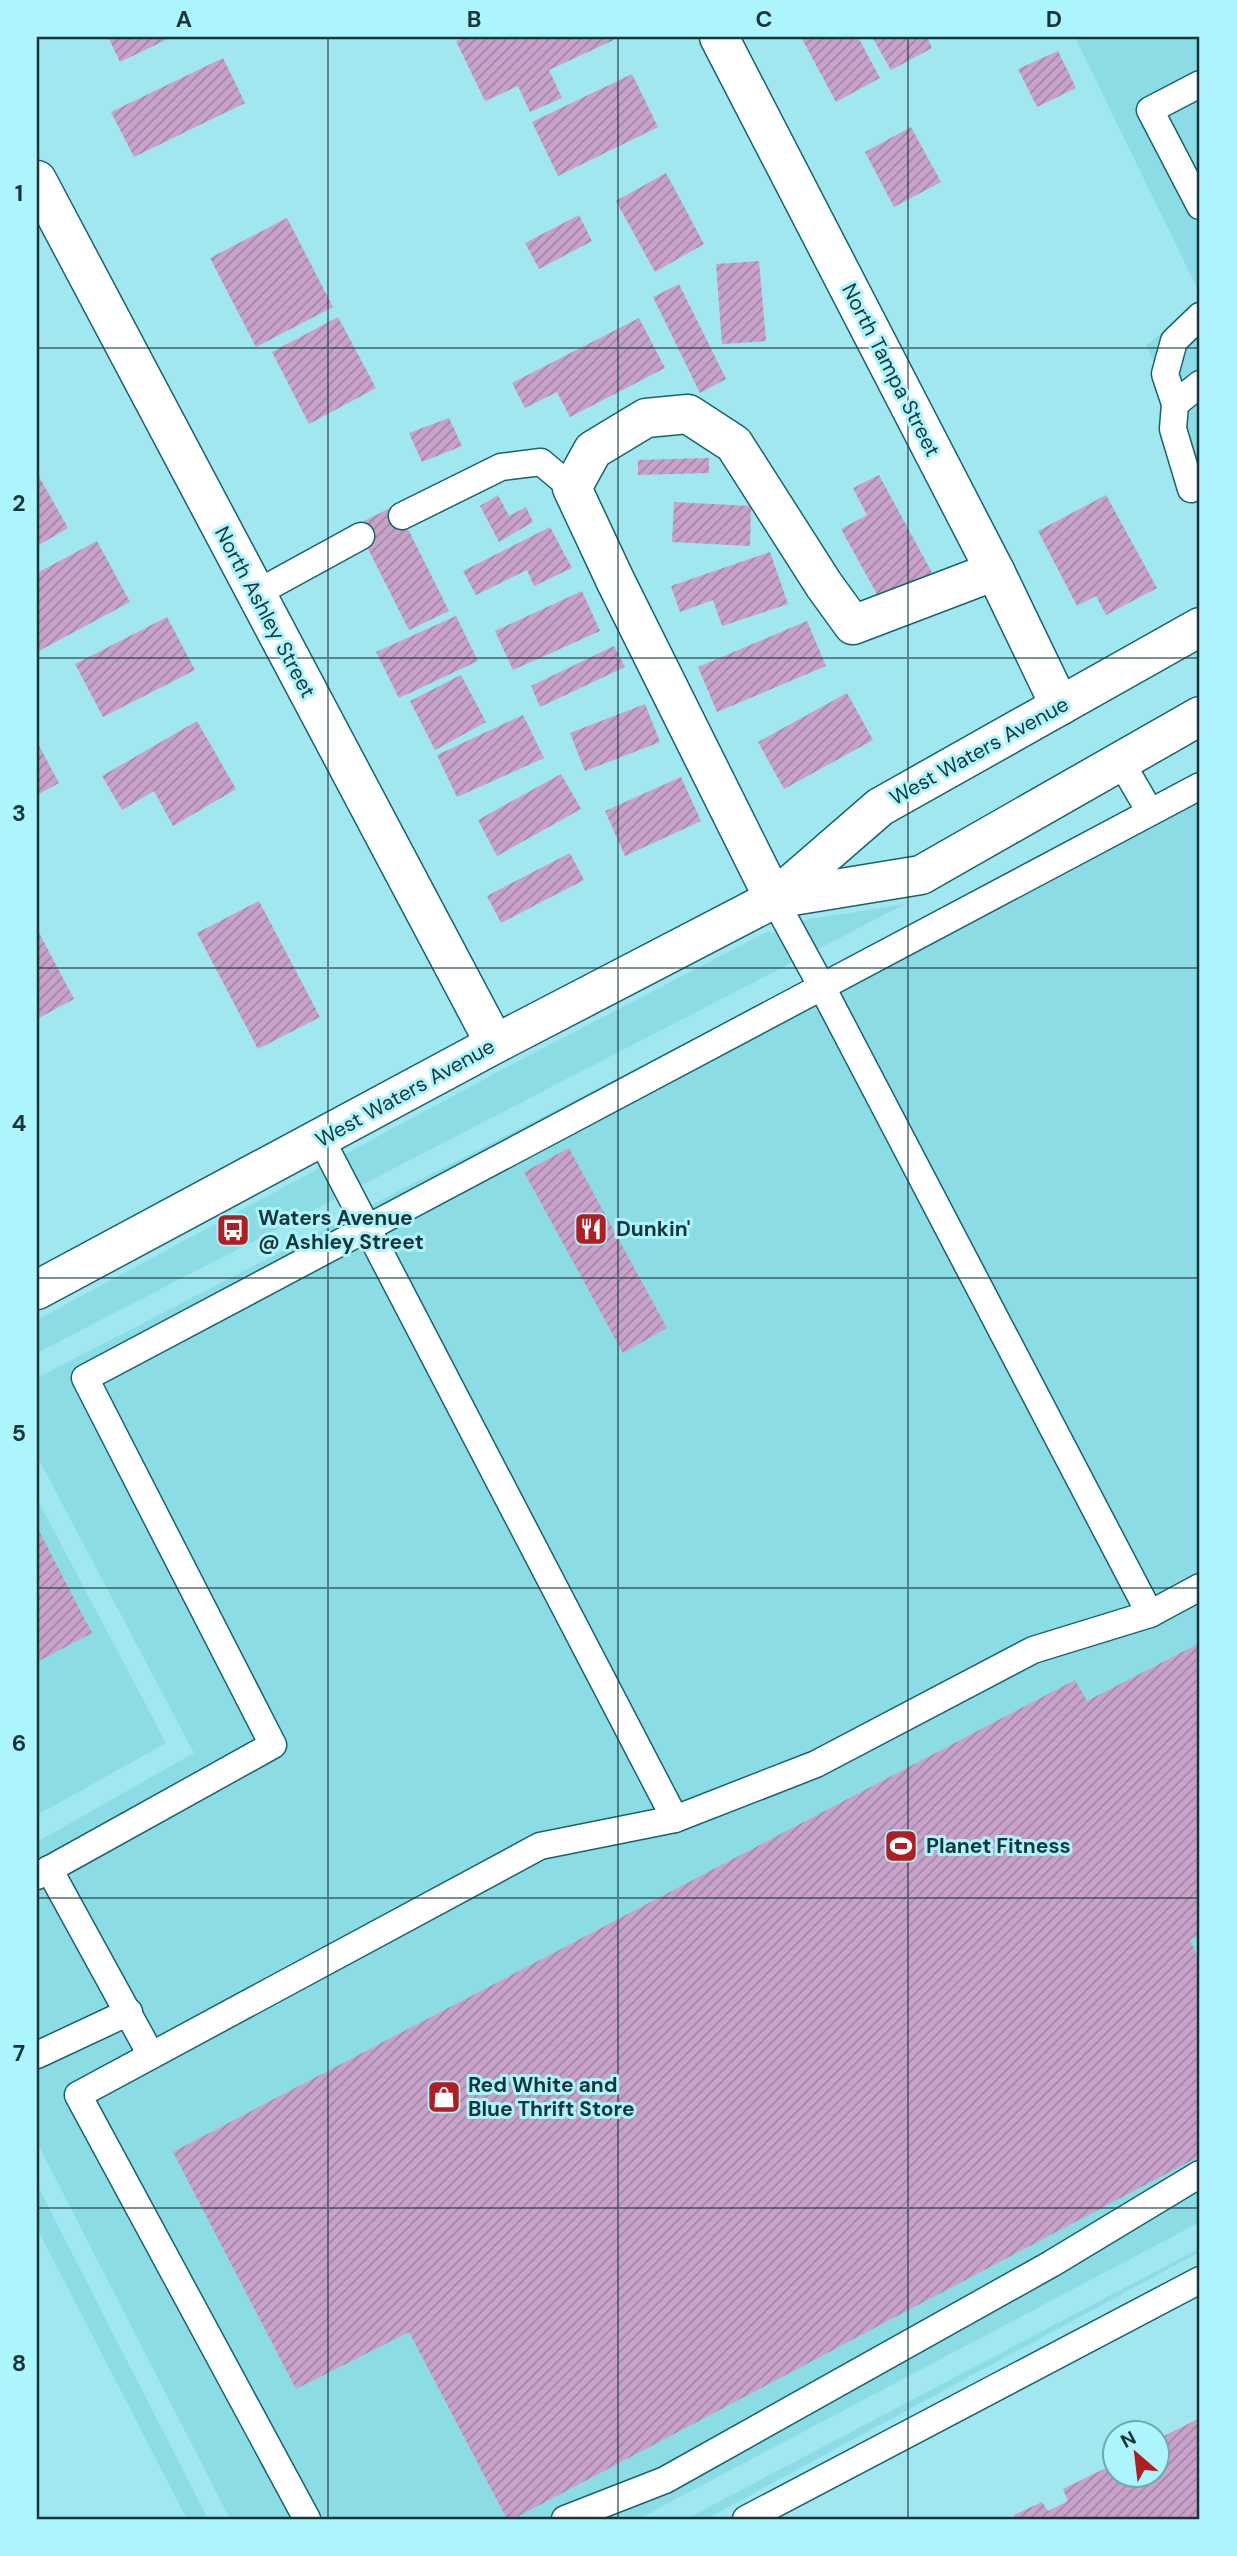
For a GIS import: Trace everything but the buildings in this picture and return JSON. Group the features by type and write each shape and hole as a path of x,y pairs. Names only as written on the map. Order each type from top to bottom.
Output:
{"street":[{"name":"North Tampa Street","path":"719,37 995,571 1060,706"},
{"name":"North Ashley Street","path":"37,180 495,1044"},
{"path":"774,899 622,595 572,488 593,450 646,418 688,414 734,444 824,585 853,625 995,571"},
{"name":"West Waters Avenue","path":"37,1290 495,1044 774,899 880,807 1200,627"},
{"name":"West Waters Avenue","path":"774,899 921,875 1200,716"}],"lane":[{"path":"1200,84 1150,110 1200,206"},
{"path":"1197,494 1173,429 1175,404 1165,374 1174,341 1200,316"},
{"path":"1175,404 1200,384"},
{"path":"402,516 501,467 541,462 572,488"},
{"path":"255,594 361,536"},
{"path":"1121,762 1150,812"},
{"path":"151,2055 129,2012 43,1873 273,1745 85,1378 1200,786"},
{"path":"774,899 1150,1614"},
{"path":"321,1139 675,1819"},
{"path":"307,2519 78,2095 540,1846 675,1819 816,1764 1033,1650 1150,1614 1200,1587"},
{"path":"37,2055 129,2012"},
{"path":"565,2519 665,2480 1051,2264 1200,2174"},
{"path":"746,2519 1200,2280"}],"shaded area":[{"path":"1075,37 1200,37 1200,294"},
{"path":"1200,305 1200,468 1146,345"},
{"path":"1200,777 1200,2222 638,2519 230,2519 37,2142 37,1842 194,1753 37,1456 37,1378"},
{"path":"905,904 37,1353 37,1320 507,1067 769,931 772,934 786,923"},
{"path":"37,1499 166,1743 37,1815"},
{"path":"37,2185 208,2519 187,2519 37,2228"},
{"path":"1200,2248 1200,2252 706,2519 686,2519"}],"place":[{"name":"Dunkin'","path":"591,1229"},
{"name":"Waters Avenue @ Ashley Street","path":"233,1230"},
{"name":"Planet Fitness","path":"901,1846"},
{"name":"Red White and Blue Thrift Store","path":"444,2097"}]}
